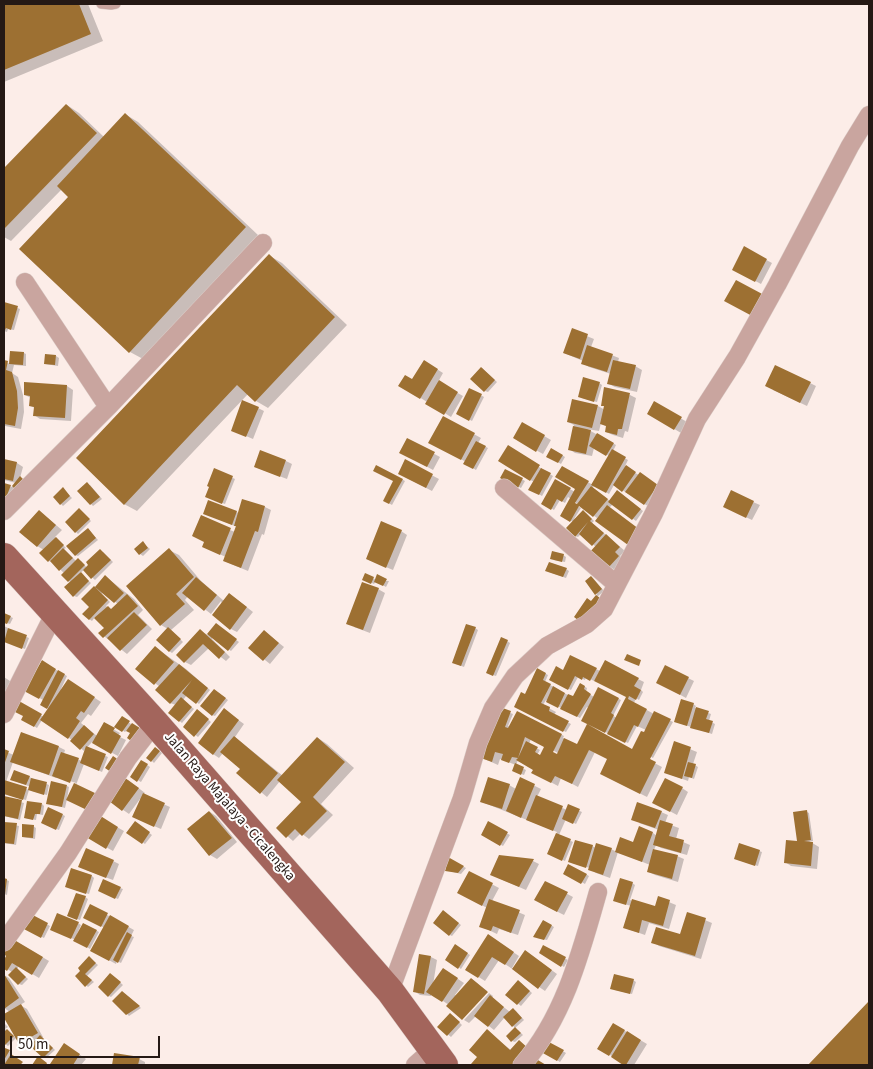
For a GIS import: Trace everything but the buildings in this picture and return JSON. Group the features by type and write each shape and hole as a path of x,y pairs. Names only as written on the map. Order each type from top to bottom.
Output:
{"main road":[{"name":"Jalan Raya Majalaya - Cicalengka","path":"4,557 155,723 390,991 431,1061"}],"street":[{"path":"390,991 462,798 478,743 494,708 515,676 547,646 587,624 604,609 654,513 697,419 746,341 850,146 869,115"},
{"path":"4,511 108,407 263,243"},
{"path":"25,282 108,407"},
{"path":"504,488 616,584"},
{"path":"4,714 55,612"},
{"path":"4,942 68,853 128,758 155,723"},
{"path":"522,1065 546,1033 571,979 598,892"}],"lane":[{"path":"101,4 116,4"}]}
